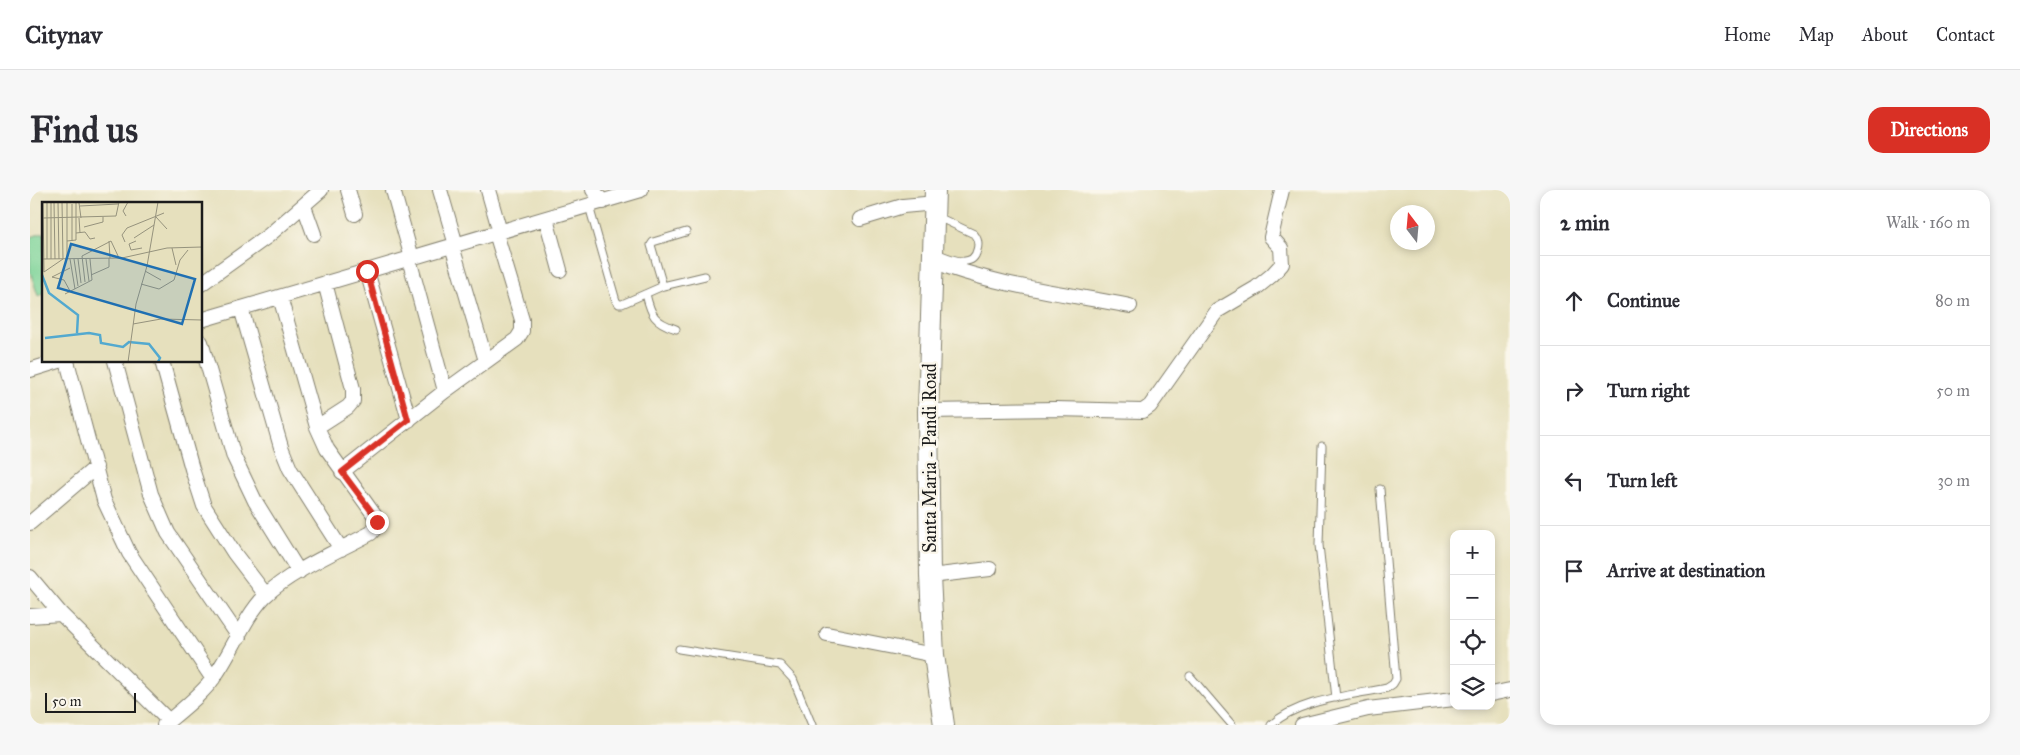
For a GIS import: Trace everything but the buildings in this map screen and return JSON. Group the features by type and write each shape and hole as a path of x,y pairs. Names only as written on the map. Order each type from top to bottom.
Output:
{"main road":[{"name":"Santa Maria - Pandi Road","path":"936,203 928,410 930,576 934,655 944,725"}],"street":[{"path":"202,283 269,242 321,190"},
{"path":"348,190 355,214"},
{"path":"392,190 444,391"},
{"path":"440,190 486,361"},
{"path":"342,472 444,391 517,338 522,332 522,320 488,190"},
{"path":"593,190 596,204"},
{"path":"202,320 642,190"},
{"path":"928,410 1143,411 1150,406 1218,311 1256,288 1282,264 1281,248 1271,237 1282,190"},
{"path":"860,219 903,206 936,203"},
{"path":"304,206 314,234"},
{"path":"546,219 560,270"},
{"path":"933,257 959,272 1130,306"},
{"path":"367,271 408,420"},
{"path":"318,427 348,407 353,401 353,389 325,283"},
{"path":"30,577 61,614 166,723 213,679 239,637 250,614 266,595 299,572 370,533 376,527 375,516 327,449 318,427 280,296"},
{"path":"241,308 281,447 290,469 341,549"},
{"path":"202,345 234,457 255,501 299,572"},
{"path":"31,365 52,362"},
{"path":"67,362 104,500 129,553 213,679"},
{"path":"115,362 151,494 168,533 239,637"},
{"path":"162,362 204,506 234,553 266,595"},
{"path":"30,523 96,467"},
{"path":"930,576 990,568"},
{"path":"30,616 61,614"},
{"path":"827,634 934,655"},
{"path":"1495,693 1510,690"},
{"path":"1302,725 1368,709 1450,699"}],"lane":[{"path":"933,257 965,262 972,260 976,256 978,247 977,238 974,234 936,203"},
{"path":"596,204 617,302 622,304 663,286 705,276"},
{"path":"663,286 651,245 653,242 686,232"},
{"path":"646,294 650,310 655,319 664,325 676,329"},
{"path":"1322,446 1319,545 1336,698"},
{"path":"1270,725 1281,716 1298,707 1387,688 1396,679 1380,488"},
{"path":"678,649 780,665 793,679 812,725"},
{"path":"1190,676 1232,725"}],"green space":[{"path":"42,234 42,295 38,296 30,271 30,237"}],"route":[{"path":"367,271 408,420 342,472 375,516 377,522"}]}
